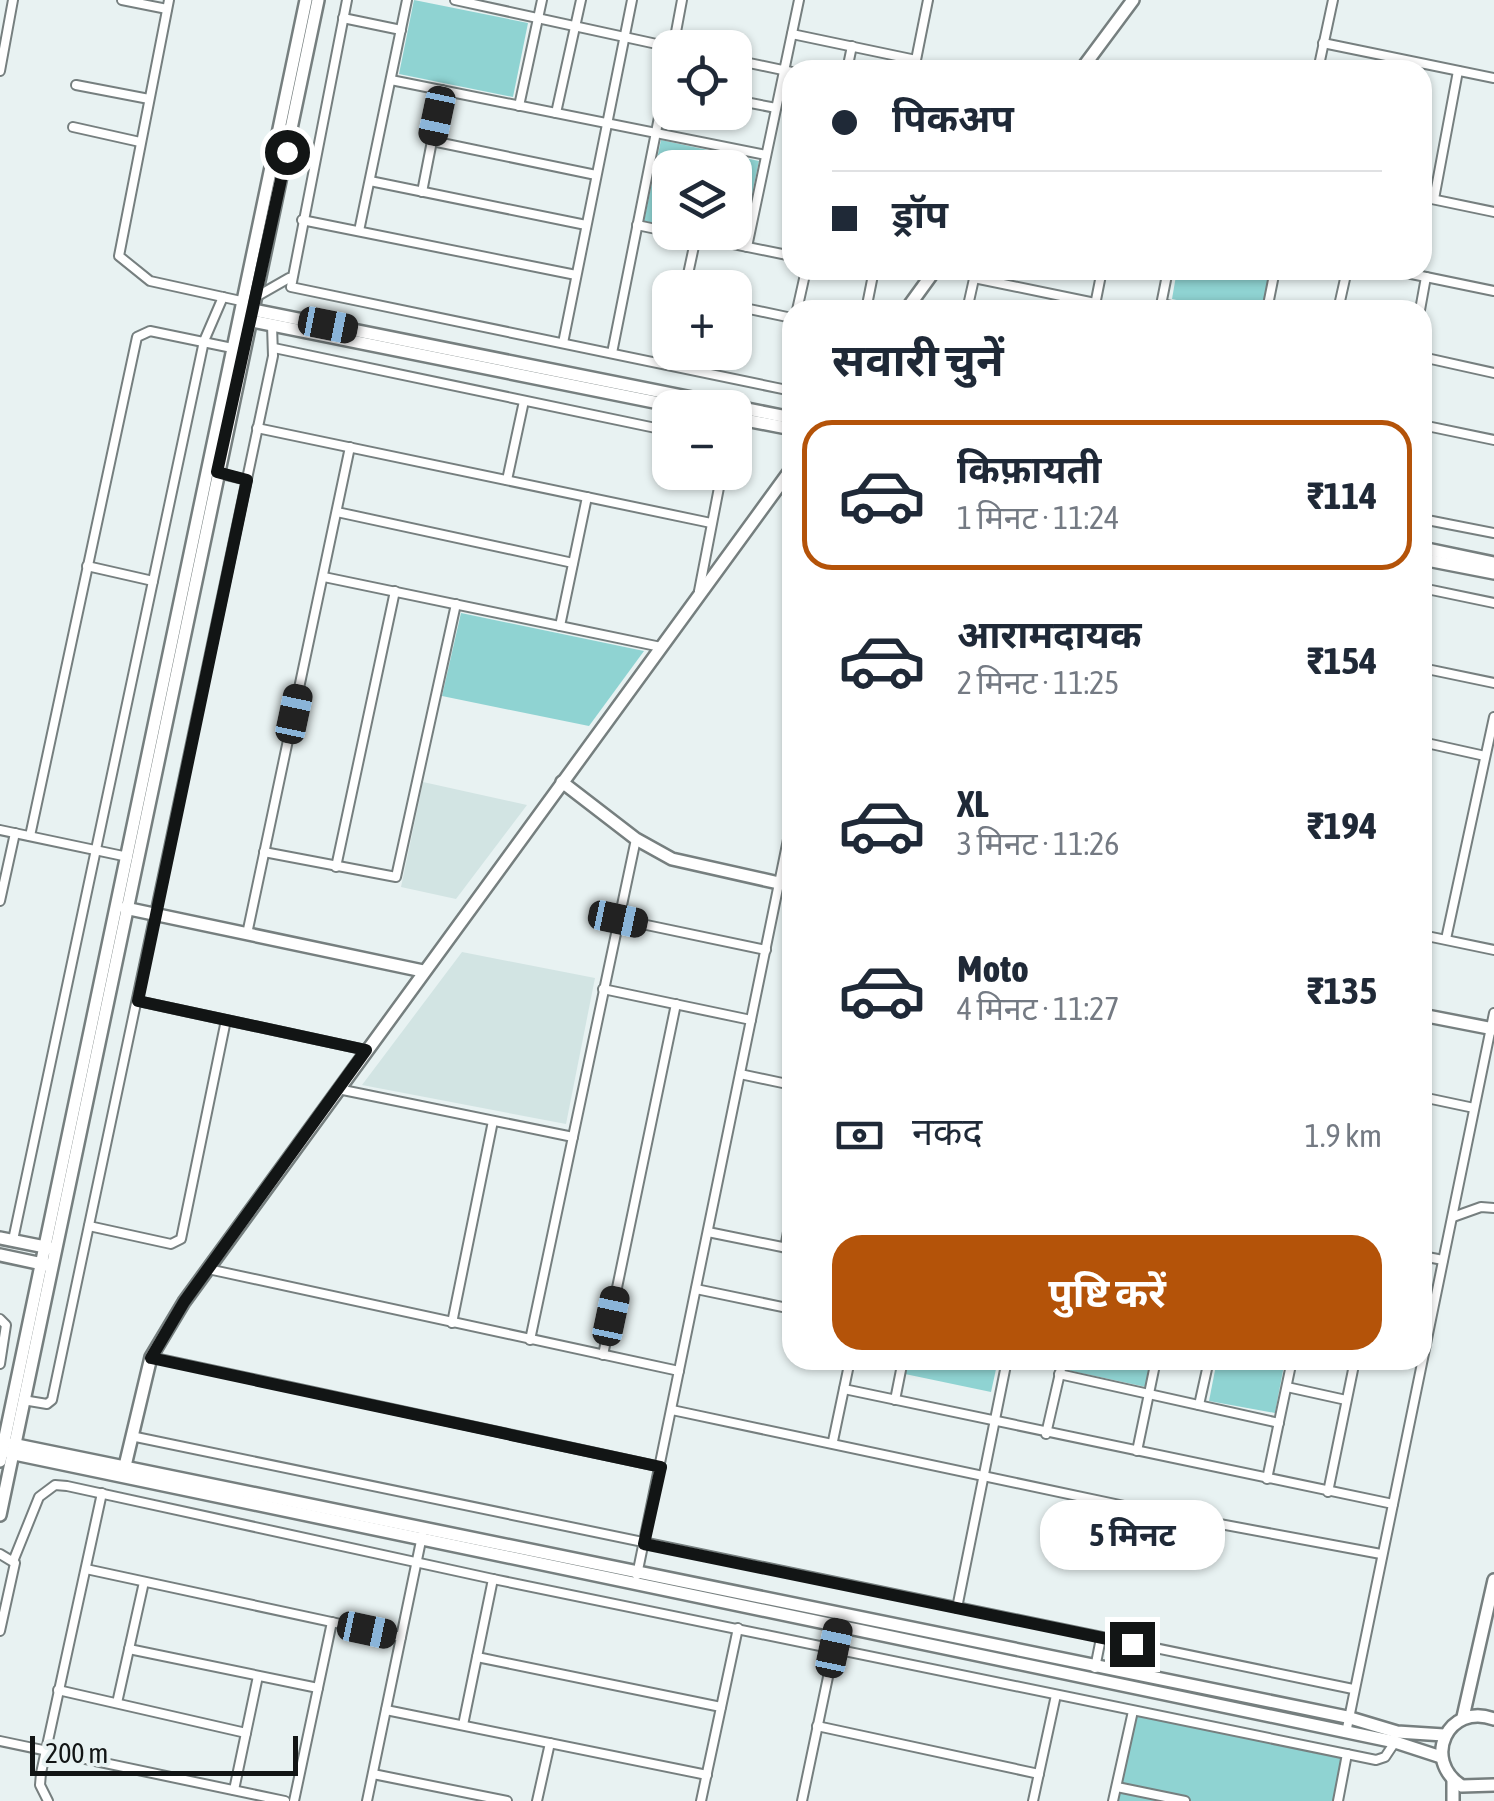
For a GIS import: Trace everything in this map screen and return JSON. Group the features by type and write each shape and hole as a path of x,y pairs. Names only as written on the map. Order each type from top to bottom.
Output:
{"street":[{"path":"0,71 3,36 13,0"},
{"path":"122,0 168,4 119,256 150,281 223,298 272,326 652,402"},
{"path":"0,1515 15,1450 49,1248 306,0"},
{"path":"245,309 318,0"},
{"path":"245,309 289,278 347,0"},
{"path":"359,231 407,0"},
{"path":"454,0 652,42"},
{"path":"520,106 542,0"},
{"path":"556,113 580,0"},
{"path":"562,343 632,0"},
{"path":"677,30 682,0"},
{"path":"789,60 799,0"},
{"path":"916,60 927,0"},
{"path":"1320,60 1333,0"},
{"path":"1088,60 1129,1"},
{"path":"343,18 401,30"},
{"path":"792,34 898,60"},
{"path":"1323,43 1400,60"},
{"path":"849,60 852,46"},
{"path":"752,64 782,70"},
{"path":"1432,66 1494,78"},
{"path":"1458,71 1434,199 1494,212"},
{"path":"390,80 766,156"},
{"path":"76,84 149,99"},
{"path":"422,192 442,90"},
{"path":"752,223 782,90"},
{"path":"752,103 776,108"},
{"path":"73,127 140,142"},
{"path":"612,353 657,130"},
{"path":"432,141 596,175"},
{"path":"370,181 586,225"},
{"path":"302,220 576,274"},
{"path":"637,225 652,228"},
{"path":"752,248 782,254"},
{"path":"289,278 296,290 652,361"},
{"path":"1432,278 1494,291"},
{"path":"997,280 1069,300"},
{"path":"49,1248 6,1239 204,341 223,298"},
{"path":"245,309 652,394"},
{"path":"752,310 782,316"},
{"path":"23,1400 47,1404 52,1400 258,428 274,348 272,326"},
{"path":"30,836 137,338 150,331 237,348"},
{"path":"49,1248 126,908 131,858 217,472 237,348"},
{"path":"274,348 652,428"},
{"path":"1432,359 1494,373"},
{"path":"695,370 782,390"},
{"path":"507,480 524,401"},
{"path":"752,415 782,417"},
{"path":"752,415 782,426"},
{"path":"1432,427 1494,440"},
{"path":"258,428 711,523"},
{"path":"247,934 350,447"},
{"path":"217,472 247,480"},
{"path":"123,1472 151,1358 208,1269 782,482"},
{"path":"698,598 718,490"},
{"path":"560,626 587,497"},
{"path":"337,512 574,563"},
{"path":"1432,521 1494,533"},
{"path":"1432,550 1494,563"},
{"path":"1432,560 1494,573"},
{"path":"88,566 153,580"},
{"path":"324,576 661,647"},
{"path":"1432,590 1494,603"},
{"path":"336,868 395,592"},
{"path":"264,852 388,879 400,871 456,604"},
{"path":"1432,670 1494,683"},
{"path":"1446,940 1494,717"},
{"path":"1432,745 1486,756"},
{"path":"562,782 636,839 672,859 782,883"},
{"path":"0,830 131,858"},
{"path":"0,901 15,833"},
{"path":"530,1340 636,839"},
{"path":"636,1579 751,1020 782,897"},
{"path":"126,908 423,971"},
{"path":"618,919 766,950"},
{"path":"1432,936 1494,950"},
{"path":"603,990 751,1020"},
{"path":"138,1001 366,1050"},
{"path":"603,1355 676,1004"},
{"path":"1432,1324 1494,1012"},
{"path":"1432,1017 1492,1029"},
{"path":"89,1226 178,1244 226,1020"},
{"path":"740,1074 782,1083"},
{"path":"338,1089 573,1137"},
{"path":"1432,1099 1474,1108"},
{"path":"452,1322 493,1120"},
{"path":"1453,1217 1480,1206 1494,1208"},
{"path":"708,1232 782,1247"},
{"path":"0,1256 46,1265"},
{"path":"1432,1258 1443,1260"},
{"path":"0,1460 46,1265"},
{"path":"208,1269 679,1370"},
{"path":"696,1290 782,1308"},
{"path":"0,1319 6,1325 0,1364"},
{"path":"151,1358 661,1467"},
{"path":"834,1441 848,1370"},
{"path":"895,1400 901,1370"},
{"path":"957,1608 1006,1370"},
{"path":"1046,1434 1060,1370"},
{"path":"1137,1451 1154,1370"},
{"path":"1199,1405 1208,1370"},
{"path":"1266,1479 1290,1370"},
{"path":"1328,1492 1353,1370"},
{"path":"1346,1733 1422,1370"},
{"path":"1059,1374 1279,1423"},
{"path":"1286,1388 1346,1400"},
{"path":"844,1389 1392,1504"},
{"path":"672,1410 1381,1554"},
{"path":"131,1436 1354,1689"},
{"path":"3,1446 840,1621 1395,1742 1441,1757"},
{"path":"0,1631 14,1559 30,1516 46,1490 67,1486 493,1579 1347,1754 1381,1760 1395,1742"},
{"path":"48,1801 40,1785 46,1750 102,1493"},
{"path":"367,1801 423,1534"},
{"path":"0,1554 14,1559"},
{"path":"86,1569 402,1637"},
{"path":"463,1725 493,1579"},
{"path":"1453,1801 1453,1780 1441,1757 1444,1735 1464,1717 1494,1580"},
{"path":"117,1703 144,1582"},
{"path":"802,1801 840,1621"},
{"path":"840,1621 1347,1718 1397,1732 1444,1735"},
{"path":"294,1801 332,1622"},
{"path":"702,1801 738,1628"},
{"path":"1096,1668 1101,1638"},
{"path":"129,1649 318,1688"},
{"path":"477,1657 721,1706"},
{"path":"234,1790 258,1676"},
{"path":"58,1690 246,1733"},
{"path":"1033,1801 1056,1695"},
{"path":"386,1710 707,1776"},
{"path":"1114,1801 1133,1710"},
{"path":"1464,1717 1494,1718"},
{"path":"817,1726 1039,1774"},
{"path":"0,1741 285,1801"},
{"path":"537,1801 550,1743"},
{"path":"1338,1801 1347,1754"},
{"path":"373,1774 507,1801"},
{"path":"1453,1780 1485,1791"},
{"path":"1116,1787 1185,1801"},
{"path":"445,1801 448,1789"}],"shaded area":[{"path":"414,0 528,23 513,97 399,74"},
{"path":"661,140 708,150 659,150"},
{"path":"752,160 759,161 752,194"},
{"path":"652,183 652,223 644,221"},
{"path":"1175,280 1268,280 1264,300 1172,299"},
{"path":"461,613 644,651 589,726 442,696"},
{"path":"423,782 527,805 456,899 401,887"},
{"path":"462,952 595,978 566,1124 362,1085"},
{"path":"906,1370 996,1370 991,1392 905,1374"},
{"path":"1067,1370 1150,1370 1146,1387"},
{"path":"1215,1370 1283,1370 1275,1413 1209,1401"},
{"path":"1133,1711 1347,1754 1338,1801 1113,1801"}],"route":[{"path":"287,152 217,472 247,480 138,1001 366,1050 184,1302 151,1358 661,1467 644,1544 1132,1644"}]}
